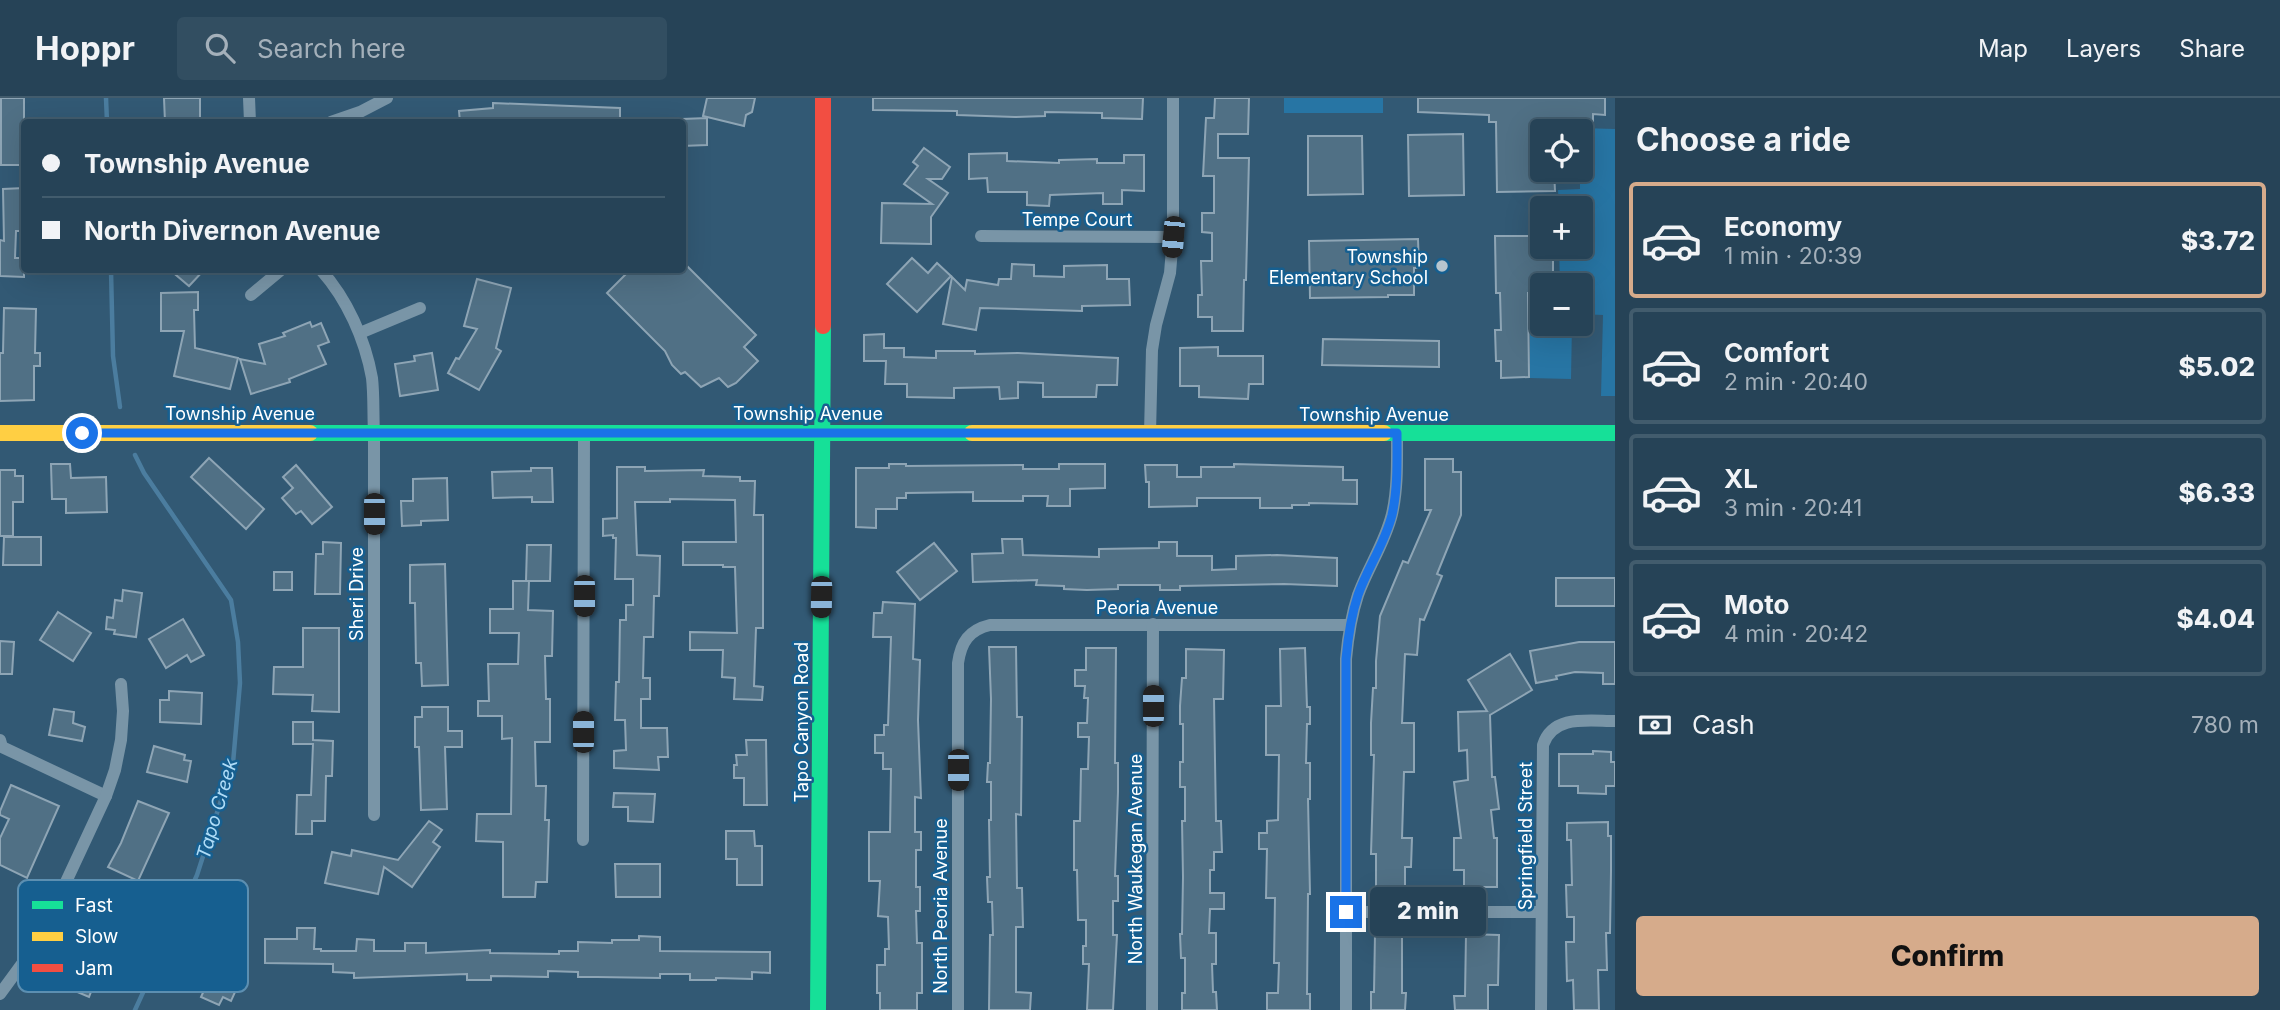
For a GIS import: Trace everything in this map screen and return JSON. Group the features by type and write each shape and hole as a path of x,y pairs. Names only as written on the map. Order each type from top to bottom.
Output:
{"street":[{"path":"249,98 250,119"},
{"path":"340,119 387,98"},
{"name":"Tapo Canyon Road","path":"818,1010 823,98"},
{"path":"1150,433 1152,350 1170,273 1173,237 1173,98"},
{"name":"Tempe Court","path":"981,236 1173,237"},
{"path":"251,295 277,273"},
{"name":"Sheri Drive","path":"323,273 340,293 360,333 372,378 374,815"},
{"path":"360,333 420,308"},
{"name":"Township Avenue","path":"0,433 1615,433"},
{"path":"583,840 584,433"},
{"path":"1346,1010 1346,659 1350,625 1359,593 1383,543 1392,514 1397,479 1397,433"},
{"name":"North Waukegan Avenue","path":"1152,1010 1153,624"},
{"name":"Peoria Avenue","path":"968,637 978,628 990,625 1350,625"},
{"name":"North Peoria Avenue","path":"958,1010 958,663 960,649 968,637"},
{"path":"67,880 106,796 115,770 121,740 121,684"},
{"name":"Springfield Street","path":"1541,1010 1543,745 1546,737 1562,723 1615,721"},
{"path":"0,740 2,747 106,796"},
{"path":"1346,912 1541,912"},
{"path":"0,995 5,978 18,964"}],"shaded area":[{"path":"1284,98 1383,98 1383,113 1284,113"},
{"path":"1593,128 1615,129 1615,396 1601,396 1603,315 1593,315 1593,273 1560,273 1559,259 1593,259 1593,196 1558,196 1558,190 1580,189 1580,182 1593,182"},
{"path":"1530,336 1572,336 1571,379 1530,378"}],"building":[{"path":"1,98 24,98 21,165 1,165"},
{"path":"164,98 200,98 200,119 165,119"},
{"path":"707,98 755,98 752,112 746,115 744,126 703,116"},
{"path":"873,98 1143,98 1142,119 1102,118 1102,113 1045,112 1045,116 1015,117 957,115 957,111 873,110"},
{"path":"1215,98 1249,98 1248,134 1218,134 1218,158 1249,158 1243,331 1212,331 1212,317 1198,317 1198,295 1202,295 1201,261 1212,261 1212,233 1202,232 1202,213 1214,213 1214,176 1203,176 1206,118 1214,118"},
{"path":"1418,98 1605,98 1605,115 1593,114 1593,119 1530,119 1530,182 1555,182 1555,191 1497,192 1496,122 1489,122 1489,115 1418,112"},
{"path":"493,103 620,108 620,119 460,119 459,111 493,108"},
{"path":"707,118 707,145 686,146 686,119 682,119"},
{"path":"1463,134 1464,195 1409,196 1408,135"},
{"path":"1308,136 1362,136 1363,194 1308,195"},
{"path":"924,148 950,167 942,179 928,179 948,193 931,217 931,244 881,243 882,203 932,204 904,184 918,166 913,162"},
{"path":"1007,153 1007,161 1059,163 1059,160 1097,159 1097,163 1124,163 1124,155 1144,155 1144,191 1122,190 1122,204 1103,204 1103,193 1050,195 1049,206 1027,205 1027,192 988,192 987,178 969,179 969,154"},
{"path":"21,188 21,231 16,231 15,258 21,258 21,273 24,273 24,277 0,276 0,240 4,241 3,189"},
{"path":"1495,236 1530,236 1530,259 1553,259 1553,273 1530,273 1529,377 1501,378 1501,361 1496,361 1495,330 1501,330 1500,293 1496,293"},
{"path":"1418,239 1419,268 1414,268 1414,295 1310,298 1309,241"},
{"path":"912,258 928,273 937,263 951,276 917,312 887,284"},
{"path":"1012,264 1034,265 1034,276 1064,277 1064,266 1107,265 1107,279 1129,279 1130,305 1082,306 1082,311 980,308 976,330 943,324 952,277 965,290 967,280 998,285 999,279 1011,279"},
{"path":"686,265 756,335 744,347 758,361 736,383 728,387 719,378 701,387 685,372 681,374 672,365 665,351 607,293 627,273 686,273"},
{"path":"174,273 201,273 189,286"},
{"path":"477,279 511,288 496,348 501,351 479,390 448,373 477,329 464,326"},
{"path":"198,292 198,310 194,310 195,348 238,358 230,389 174,376 184,331 161,331 161,293"},
{"path":"4,308 36,309 35,353 40,353 40,366 34,366 34,400 0,401"},
{"path":"310,322 312,327 321,323 329,342 318,346 326,364 289,379 290,382 251,394 240,359 265,364 259,344 285,336 283,333"},
{"path":"884,334 884,348 904,348 904,357 936,358 936,351 975,351 975,354 1018,353 1118,358 1117,385 1097,385 1096,397 1043,397 1043,383 1018,382 1018,398 1000,399 999,387 954,388 954,398 907,397 907,384 885,384 886,361 864,361 864,335"},
{"path":"1323,339 1439,341 1439,367 1322,365"},
{"path":"1218,347 1218,356 1263,356 1263,384 1249,384 1248,399 1199,397 1199,386 1180,386 1180,348"},
{"path":"432,353 438,390 400,396 395,364 415,361 414,356"},
{"path":"209,458 264,509 246,529 191,477"},
{"path":"1425,459 1453,459 1453,472 1461,472 1461,515 1437,574 1442,576 1424,620 1420,619 1417,655 1405,654 1402,723 1414,723 1414,772 1404,772 1402,838 1412,838 1411,867 1405,867 1405,887 1376,887 1376,854 1371,854 1374,755 1371,755 1371,723 1380,616 1403,561 1408,563 1431,510 1425,510"},
{"path":"51,464 70,464 71,478 106,477 107,512 66,513 66,499 52,499"},
{"path":"889,464 1023,465 1023,469 1059,469 1059,464 1105,464 1105,488 1070,489 1070,506 1047,506 1048,496 1023,496 1023,501 973,501 973,492 906,493 906,498 897,498 897,509 876,509 876,528 856,527 856,468 889,468"},
{"path":"1234,464 1343,467 1343,480 1357,480 1357,504 1309,503 1292,505 1292,508 1260,508 1260,498 1197,498 1197,506 1149,507 1149,482 1146,482 1145,465 1177,465 1177,477 1201,477 1201,467 1234,467"},
{"path":"296,465 332,507 312,524 301,511 296,514 282,498 293,488 283,477"},
{"path":"617,467 645,467 645,471 704,470 703,476 740,477 740,481 755,481 754,515 763,515 763,628 756,628 754,686 763,687 762,700 734,699 735,678 722,677 723,650 690,650 690,632 737,633 735,567 683,565 683,542 736,542 735,500 670,499 670,502 635,502 637,555 660,556 659,596 654,596 653,637 644,637 643,678 650,678 650,699 641,699 641,728 667,728 668,757 658,757 659,770 614,768 614,751 626,750 625,720 615,720 620,620 626,620 626,605 633,605 633,579 615,579 616,538 613,538 613,535 603,536 603,519 617,518"},
{"path":"531,468 552,468 553,502 532,502 532,497 493,498 492,472 531,471"},
{"path":"0,470 15,470 15,476 23,476 23,502 13,502 13,536 0,536"},
{"path":"447,478 448,520 421,521 421,525 402,526 401,501 413,501 413,479"},
{"path":"4,537 41,537 41,565 3,565"},
{"path":"1002,539 1022,539 1023,555 1099,557 1099,549 1159,548 1159,542 1177,542 1177,556 1212,556 1212,570 1236,569 1236,556 1337,558 1337,586 1180,586 1180,590 1160,590 1160,585 1118,585 1118,589 1087,590 1036,585 1037,580 973,582 972,554 1003,553"},
{"path":"323,542 341,543 340,594 315,594 316,554 323,554"},
{"path":"934,543 957,571 920,600 897,572"},
{"path":"527,545 551,545 550,581 526,581"},
{"path":"445,564 448,685 422,686 421,663 416,663 415,603 410,603 410,565"},
{"path":"274,572 292,572 292,590 274,590"},
{"path":"1556,578 1615,578 1615,606 1556,606"},
{"path":"513,581 529,581 528,610 553,611 552,656 545,656 546,699 550,699 550,742 535,742 536,786 546,786 545,820 549,820 547,882 536,882 535,897 503,897 503,842 476,841 477,814 511,814 512,738 502,739 502,716 478,716 478,701 489,701 488,664 518,664 519,633 490,633 490,609 513,609"},
{"path":"123,590 142,593 136,637 114,634 115,630 106,629 107,617 113,618 115,600 122,601"},
{"path":"883,602 915,604 913,659 920,660 918,720 921,798 915,797 915,832 921,832 921,850 916,850 916,887 920,887 920,911 916,911 917,943 922,943 922,993 917,993 917,1010 880,1010 880,993 877,993 877,965 885,965 885,949 889,949 888,917 878,916 880,881 869,881 869,832 890,832 891,769 883,769 883,753 875,753 875,735 884,735 884,725 888,725 891,637 873,637 874,613 882,613"},
{"path":"58,612 91,633 73,661 40,640"},
{"path":"183,619 204,655 191,662 187,655 166,668 149,639"},
{"path":"303,628 339,628 339,712 312,711 313,695 273,694 274,667 303,667"},
{"path":"0,641 14,642 12,674 0,674"},
{"path":"1579,642 1615,642 1615,684 1603,684 1603,673 1575,672 1536,683 1530,651"},
{"path":"989,647 1016,647 1017,717 1022,717 1021,815 1016,814 1017,888 1022,888 1023,927 1016,927 1016,992 1031,993 1030,1010 989,1010 990,935 993,935 992,902 988,902 987,877 990,877 991,820 991,782 987,782 991,699"},
{"path":"1086,648 1116,648 1115,763 1118,763 1118,792 1115,876 1118,876 1118,901 1113,901 1113,935 1117,935 1113,1010 1087,1010 1089,964 1083,964 1086,920 1078,920 1077,870 1074,870 1074,821 1080,821 1081,769 1088,769 1089,737 1078,737 1078,723 1087,723 1088,698 1084,698 1085,686 1075,686 1075,670 1086,670"},
{"path":"1305,648 1307,707 1310,707 1306,763 1310,763 1307,994 1310,994 1310,1010 1267,1010 1267,993 1278,993 1279,963 1274,963 1275,898 1266,898 1267,849 1259,849 1259,833 1267,833 1267,821 1278,820 1279,755 1266,755 1266,706 1281,706 1280,649"},
{"path":"1186,649 1224,650 1223,699 1214,699 1216,821 1221,821 1222,852 1214,852 1214,870 1210,870 1210,893 1224,893 1224,909 1210,909 1209,933 1216,933 1216,964 1212,964 1217,1010 1182,1010 1185,958 1181,958 1180,934 1185,787 1180,787 1183,724 1180,724 1180,706 1182,678 1186,678"},
{"path":"1510,654 1532,690 1490,715 1492,777 1495,777 1499,809 1491,810 1494,838 1497,838 1497,887 1464,887 1464,870 1454,870 1454,838 1461,838 1454,782 1468,780 1467,750 1459,751 1458,712 1487,711 1468,680"},
{"path":"169,691 202,693 201,724 160,722 160,700 169,700"},
{"path":"422,707 448,707 448,731 462,731 462,747 445,747 447,809 421,810 415,717 422,717"},
{"path":"54,709 74,712 73,723 85,727 82,741 49,735"},
{"path":"293,722 313,722 313,740 333,741 332,776 326,776 325,821 312,821 312,834 296,834 297,795 311,795 313,744 293,744"},
{"path":"746,740 766,740 767,805 744,805 744,778 734,778 736,755 747,755"},
{"path":"154,746 185,755 184,760 191,761 187,782 147,772"},
{"path":"1593,751 1611,752 1611,762 1615,762 1615,786 1606,786 1606,794 1578,793 1578,786 1559,786 1559,754 1593,754"},
{"path":"11,785 59,806 27,878 0,865 0,838 9,819 0,815 0,811"},
{"path":"614,793 655,794 653,822 628,821 628,807 613,807"},
{"path":"138,801 169,813 138,880 108,867"},
{"path":"429,821 442,830 433,842 440,847 412,887 384,867 378,894 325,883 332,852 351,856 352,850 398,860"},
{"path":"1608,822 1608,836 1611,836 1611,871 1610,933 1606,933 1607,970 1598,970 1599,1010 1574,1010 1573,980 1567,981 1566,942 1574,942 1574,917 1567,917 1566,885 1572,885 1571,840 1567,840 1567,823"},
{"path":"726,831 754,831 755,846 762,846 762,885 737,885 737,859 726,859"},
{"path":"615,864 660,864 660,897 616,897"},
{"path":"297,928 315,928 314,949 321,951 356,951 357,939 374,940 374,951 405,951 405,943 426,943 426,953 490,950 490,953 559,954 559,951 578,951 578,942 612,943 612,940 639,940 639,936 660,937 660,951 770,952 770,973 752,972 752,979 716,980 690,980 690,974 660,974 660,978 578,977 578,972 548,971 548,977 491,976 491,980 467,980 467,974 354,978 354,973 333,972 333,964 265,963 265,939 297,939"},
{"path":"1375,934 1402,934 1402,993 1406,993 1405,1010 1371,1010"},
{"path":"1466,934 1499,935 1498,985 1488,985 1488,1010 1455,1010 1454,996 1465,996"},
{"path":"77,992 91,992 89,997"},
{"path":"203,992 235,992 231,1001 223,997 219,1005 201,997"}],"waterway":[{"name":"Tapo Creek","path":"106,98 107,119"},
{"name":"Tapo Creek","path":"111,273 113,356 120,407"},
{"name":"Tapo Creek","path":"135,455 144,473 231,600 238,642 240,683 233,763 195,880"},
{"name":"Tapo Creek","path":"135,1010 143,992"}],"traffic: fast":[{"path":"818,1010 823,326"},
{"path":"310,433 972,433"},
{"path":"1384,433 1615,433"}],"traffic: slow":[{"path":"0,433 310,433"},
{"path":"972,433 1384,433"}],"traffic: jam":[{"path":"823,98 823,326"}],"place":[{"name":"Township Elementary School","path":"1442,266"}],"route":[{"path":"82,433 1397,433 1397,479 1392,514 1383,543 1359,593 1350,625 1346,659 1346,912"}]}
